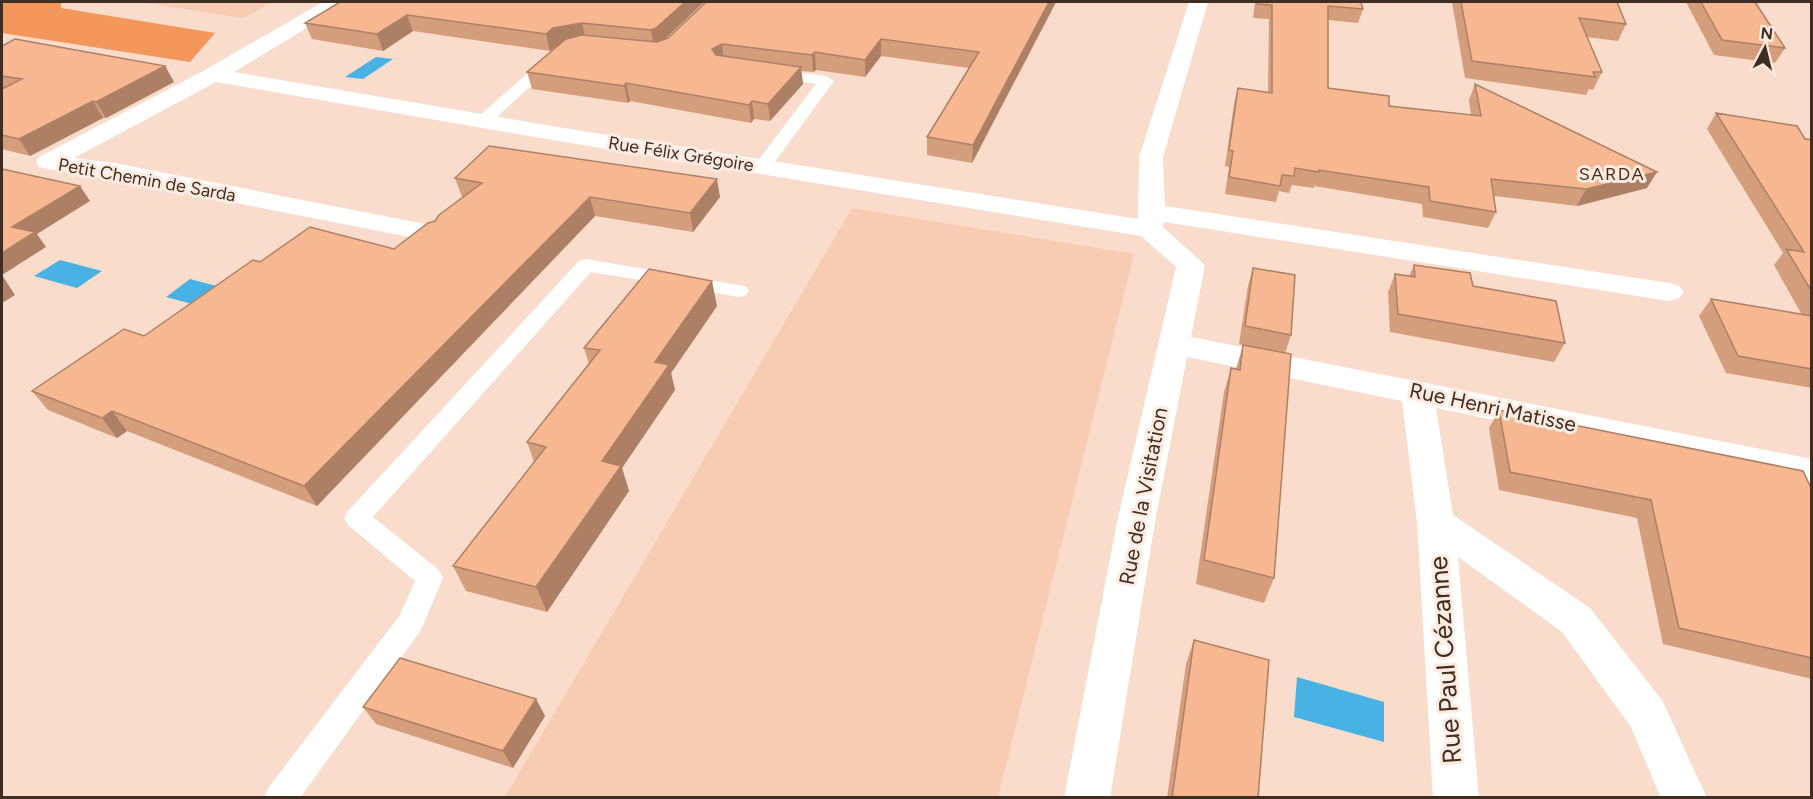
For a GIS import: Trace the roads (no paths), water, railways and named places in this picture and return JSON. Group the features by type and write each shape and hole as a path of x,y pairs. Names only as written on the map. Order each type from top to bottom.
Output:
{"street":[{"name":"Petit Chemin de Sarda","path":"336,2 213,75 48,162 114,171 430,233"},
{"path":"1199,2 1151,157 1151,221 1669,292"},
{"name":"Rue Félix Grégoire","path":"213,75 762,167 1151,221"},
{"name":"Rue de la Visitation","path":"1087,798 1136,522 1191,265 1151,221"},
{"name":"Rue Henri Matisse","path":"1174,344 1812,472"},
{"name":"Rue Paul Cézanne","path":"1417,391 1436,522 1456,798"},
{"name":"Rue Paul Cézanne","path":"1436,522 1576,620 1647,714 1684,798"}],"lane":[{"path":"483,121 563,50"},
{"path":"758,71 826,81 762,167"},
{"path":"280,798 411,622 430,578 357,518 586,265 739,291"}],"water":[{"path":"376,57 393,59 363,79 345,77"},
{"path":"60,260 102,271 77,288 34,276"},
{"path":"190,279 235,291 211,309 166,297"},
{"path":"1297,677 1384,702 1384,742 1294,717"}],"district":[{"name":"SARDA","path":"1612,174"}]}
